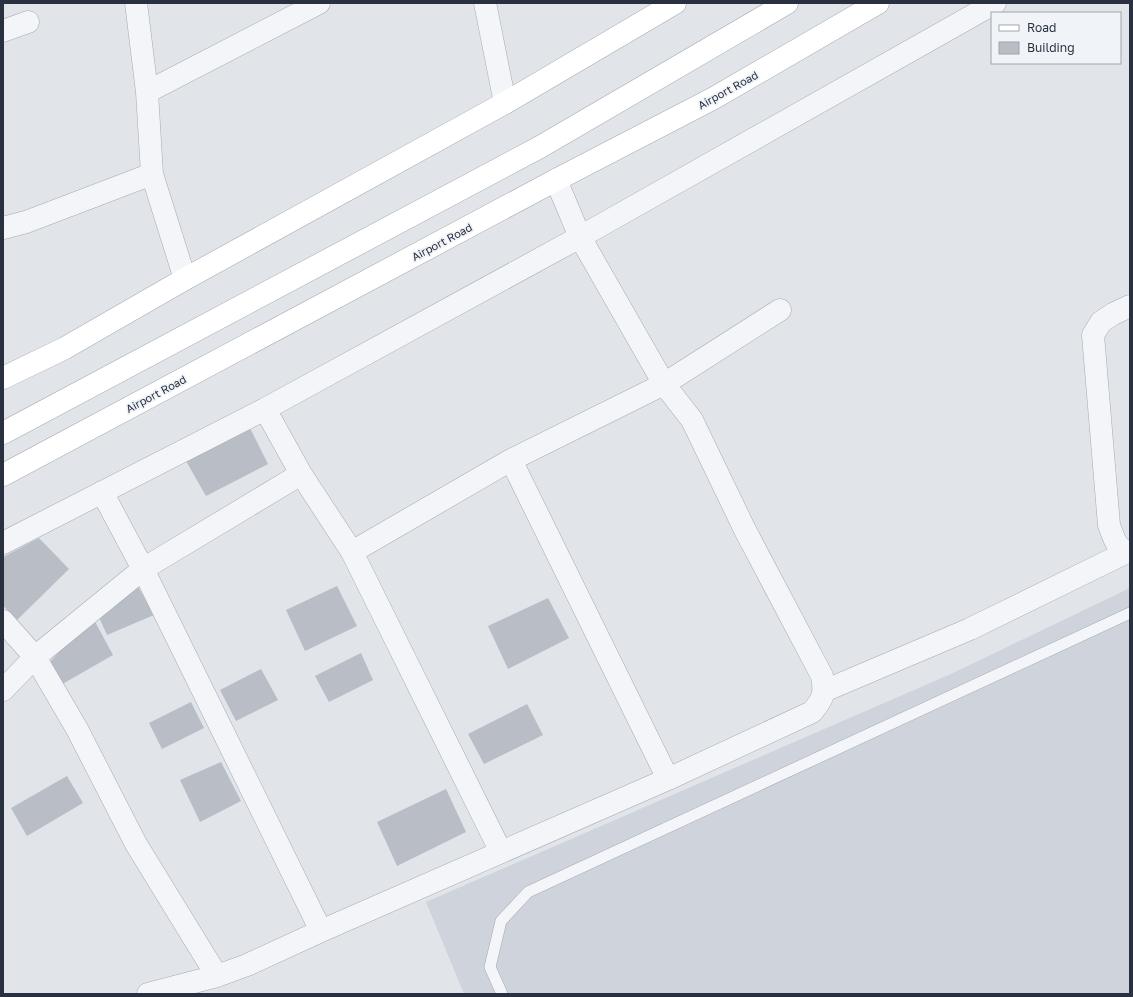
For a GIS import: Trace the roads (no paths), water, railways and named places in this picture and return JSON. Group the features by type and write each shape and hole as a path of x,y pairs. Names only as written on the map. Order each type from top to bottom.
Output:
{"street":[{"path":"136,3 147,92 152,174 185,279"},
{"path":"147,92 319,3"},
{"path":"485,3 504,103"},
{"path":"3,378 65,348 185,279 504,103 675,3"},
{"path":"3,433 540,147 786,3"},
{"name":"Airport Road","path":"3,475 556,180 714,98 878,3"},
{"path":"3,543 265,409 580,237 995,3"},
{"path":"3,31 28,22"},
{"path":"3,228 26,222 152,174"},
{"path":"148,994 217,976 247,965 668,779 812,712 821,701 824,691 822,676 745,530 692,420 664,384 580,237 556,180"},
{"path":"1128,552 1116,544 1109,525 1093,335 1101,322 1113,314 1130,306"},
{"path":"352,552 511,460 664,384 780,310"},
{"path":"265,409 301,474 352,552 501,852"},
{"path":"511,460 668,779"},
{"path":"3,690 35,657 142,569 301,474"},
{"path":"102,492 142,569 321,931"},
{"path":"824,691 970,629 1128,552"},
{"path":"3,621 35,657 77,730 136,844 217,976"}],"lane":[{"path":"502,994 490,967 501,921 528,892 1130,613"}]}
